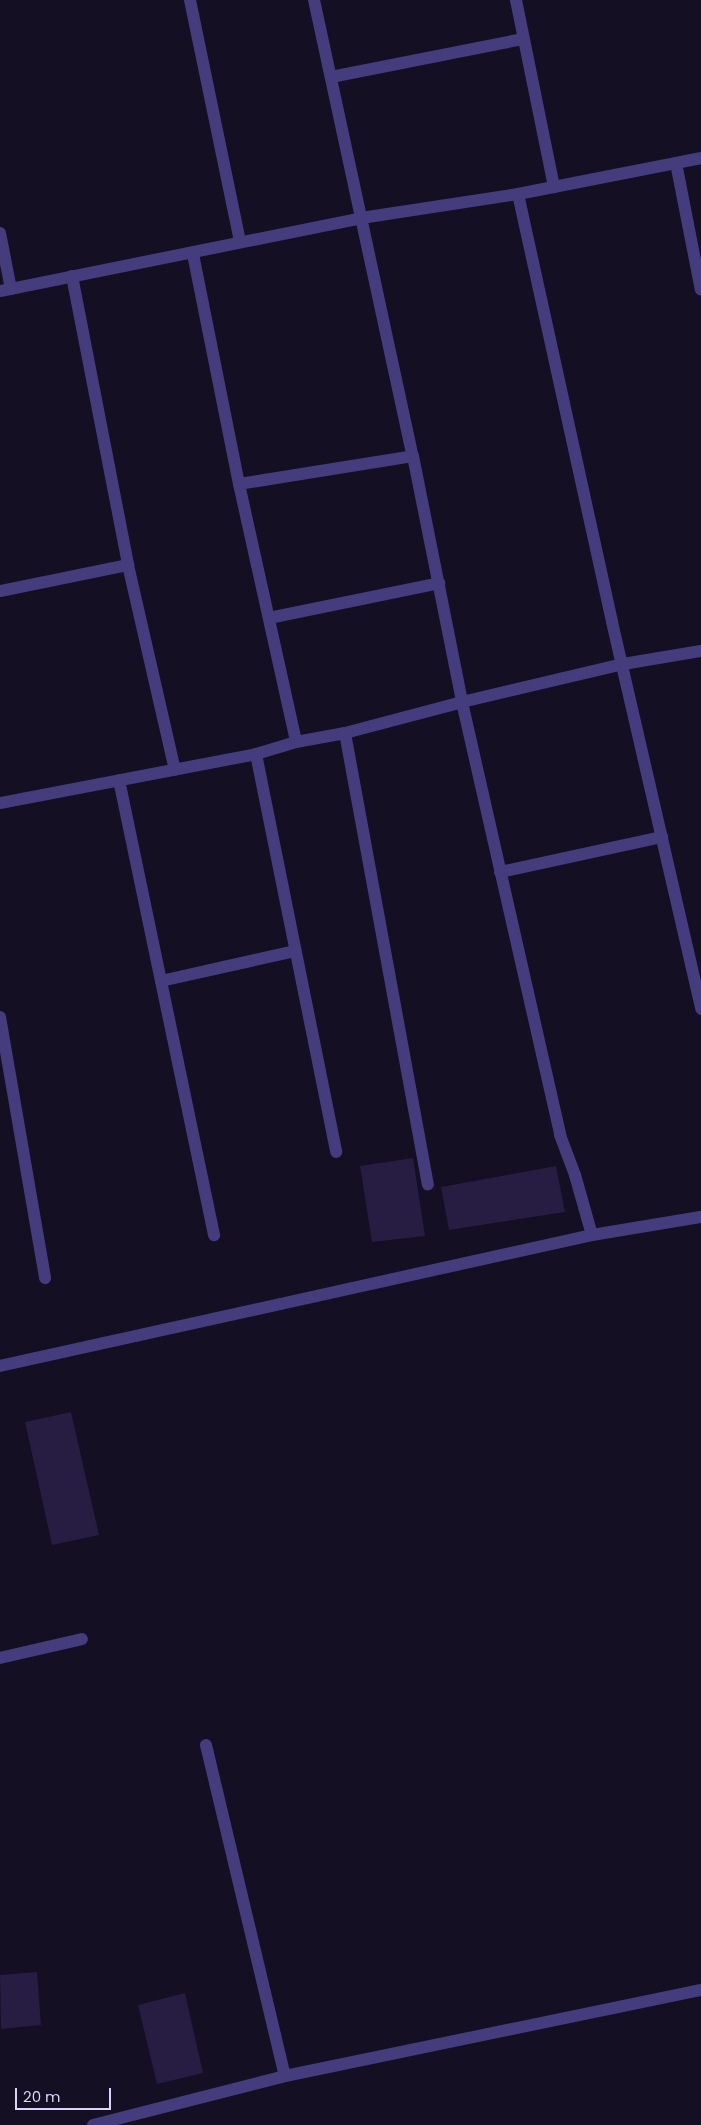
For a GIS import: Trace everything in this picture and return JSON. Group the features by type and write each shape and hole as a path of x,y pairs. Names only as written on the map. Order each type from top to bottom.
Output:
{"street":[{"path":"190,0 240,242"},
{"path":"314,0 413,456 462,702 500,872 560,1135 575,1175 592,1235"},
{"path":"516,0 554,187"},
{"path":"331,76 523,39"},
{"path":"0,233 5,290 192,254 240,242 361,218 518,194 701,158"},
{"path":"676,163 701,290"},
{"path":"518,194 701,1009"},
{"path":"192,254 239,484 296,742"},
{"path":"72,276 128,565 174,770"},
{"path":"239,484 413,456"},
{"path":"0,592 128,565"},
{"path":"269,618 439,583"},
{"path":"0,803 256,754 296,742 345,733 462,702 623,664 701,651"},
{"path":"345,733 428,1184"},
{"path":"256,754 336,1152"},
{"path":"119,780 214,1235"},
{"path":"500,872 662,837"},
{"path":"161,981 295,951"},
{"path":"0,1016 45,1278"},
{"path":"0,1366 592,1235 701,1217"},
{"path":"0,1658 82,1639"},
{"path":"206,1745 285,2076"},
{"path":"93,2125 285,2076 701,1990"}],"building":[{"path":"413,1158 425,1236 372,1242 360,1166"},
{"path":"556,1166 565,1212 449,1230 441,1187"},
{"path":"71,1412 99,1535 52,1545 25,1422"},
{"path":"37,1972 41,2025 1,2029 0,1975"},
{"path":"185,1993 203,2073 157,2084 138,2005"}]}
